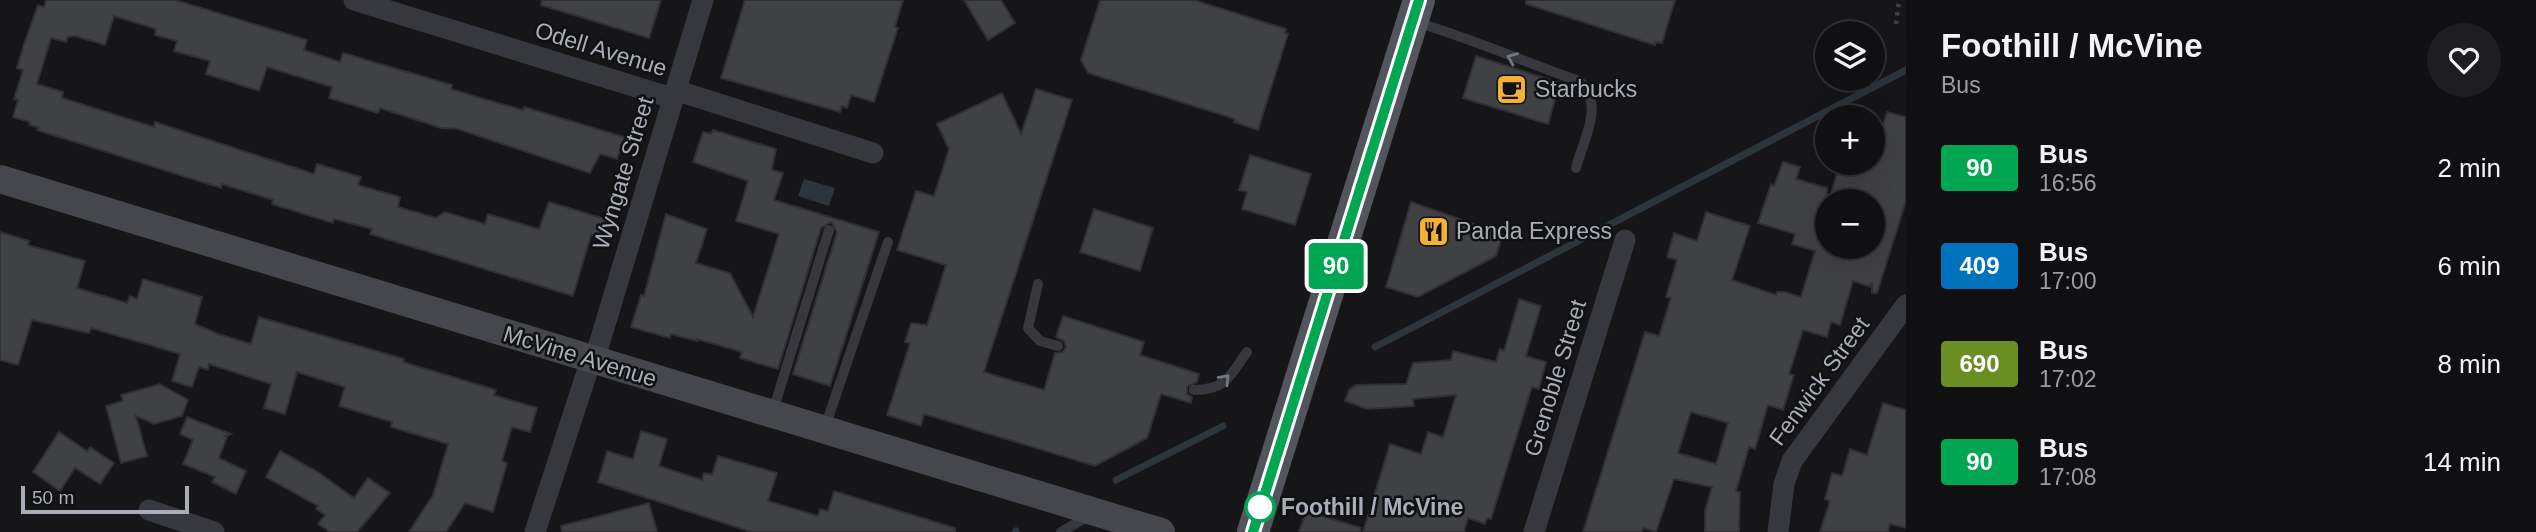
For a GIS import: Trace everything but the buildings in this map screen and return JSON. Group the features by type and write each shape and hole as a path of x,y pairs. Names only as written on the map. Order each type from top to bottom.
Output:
{"main road":[{"path":"1253,532 1415,11"}],"street":[{"name":"Odell Avenue","path":"354,0 873,153"},
{"name":"Wyngate Street","path":"535,532 592,360 703,0"},
{"name":"McVine Avenue","path":"0,179 1161,532"},
{"name":"Grenoble Street","path":"1534,532 1625,240"},
{"name":"Fenwick Street","path":"1779,532 1784,484 1792,461 1906,306"},
{"path":"149,510 214,532"}],"lane":[{"path":"1415,11 1507,56 1579,81 1587,87 1594,104 1576,168"},
{"path":"772,414 829,230"},
{"path":"825,430 888,242"},
{"path":"1038,284 1028,328 1040,341 1058,346"},
{"path":"1194,390 1212,390 1223,384 1247,352"},
{"path":"1061,532 1095,512"}],"path":[{"path":"1896,24 1899,0"}],"shaded area":[{"path":"804,179 835,188 829,206 798,196"}],"waterway":[{"path":"1375,347 1906,70"},
{"path":"1116,480 1223,426"}],"bus line":[{"name":"90","path":"1253,532 1419,0"}],"place":[{"name":"Starbucks","path":"1512,89"},
{"name":"Panda Express","path":"1433,231"},
{"name":"Foothill / McVine","path":"1260,507"}]}
